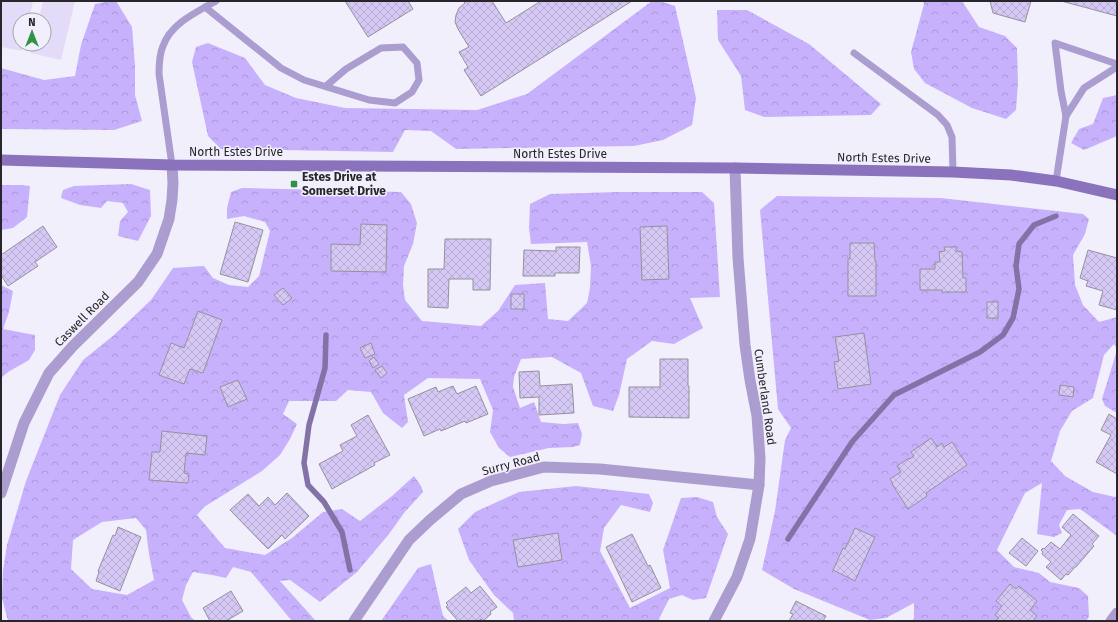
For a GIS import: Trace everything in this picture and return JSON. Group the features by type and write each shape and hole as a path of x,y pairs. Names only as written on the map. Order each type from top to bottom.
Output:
{"main road":[{"name":"North Estes Drive","path":"1,160 172,165 735,168 953,172 1011,175 1056,181 1117,195"}],"street":[{"name":"Caswell Road","path":"1,493 24,423 49,373 72,346 138,282 157,254 169,219 172,189 172,165"},
{"name":"Cumberland Road","path":"714,621 737,577 750,539 759,485 760,458 757,416 745,345 739,272 735,168"},
{"name":"Surry Road","path":"354,621 409,540 461,494 491,481 544,467 600,469 759,485"},
{"path":"1111,621 1117,613"}],"lane":[{"path":"172,165 159,74 159,60 163,46 177,25 216,1"},
{"path":"205,7 281,68 304,80 369,100 395,103 412,92 419,80 417,63 403,47 381,48 346,69 326,86"},
{"path":"1056,181 1066,116 1061,91 1055,43 1117,65"},
{"path":"854,53 938,114 948,125 952,137 953,172"},
{"path":"1066,116 1084,88 1117,65"}],"green space":[{"path":"116,1 132,27 135,66 135,95 142,121 114,130 1,129 1,68 44,80 75,76 81,45 95,4"},
{"path":"652,1 659,1 675,6 696,98 692,125 663,140 634,146 456,149 431,131 405,130 393,152 221,149 208,136 192,62 196,47 208,43 245,58 265,85 296,98 345,108 477,110 527,94"},
{"path":"923,1 962,1 979,27 1005,36 1017,48 1018,82 1016,110 1006,119 972,108 925,83 914,69 911,52 924,4"},
{"path":"717,10 747,10 809,44 881,104 871,115 764,117 745,110 741,76 718,40"},
{"path":"1117,95 1117,136 1084,150 1071,143 1079,129 1093,124 1103,98"},
{"path":"131,184 150,190 151,216 138,241 118,236 120,221 128,212 123,203 107,201 101,208 80,205 61,198 63,190 74,186"},
{"path":"1,185 30,186 27,217 13,228 1,230"},
{"path":"242,188 401,192 411,204 417,223 413,244 404,266 403,285 405,300 422,321 481,326 498,311 515,285 545,283 548,319 568,321 587,303 590,288 591,266 587,242 531,244 529,228 530,204 550,194 702,192 714,203 720,297 690,298 703,328 674,344 652,341 627,359 619,395 613,411 593,406 581,373 552,357 521,359 514,377 513,387 520,408 534,402 541,422 563,424 578,423 582,434 580,445 573,447 549,448 510,457 499,448 490,432 493,410 480,379 428,378 404,395 408,422 402,428 383,413 371,392 348,390 336,401 289,401 283,414 297,424 280,455 262,471 204,507 197,515 225,548 265,555 292,538 323,512 342,509 360,521 392,496 414,476 423,492 404,513 389,534 357,572 320,602 290,580 280,581 315,621 292,621 251,572 233,567 226,578 193,572 186,585 182,600 191,617 195,621 8,621 2,598 3,570 7,545 26,481 60,395 83,360 114,335 151,300 173,268 204,266 213,278 229,285 248,287 259,276 270,231 265,222 244,216 227,219 227,208 231,192","holes":["136,518 146,530 154,580 127,595 92,589 71,569 73,540 102,522"]},
{"path":"777,196 941,198 1083,214 1089,219 1085,234 1073,255 1075,285 1083,305 1099,322 1117,317 1117,349 1114,344 1104,355 1093,398 1072,411 1060,431 1051,461 1065,476 1093,492 1115,497 1117,496 1117,536 1080,509 1067,510 1059,525 1062,533 1054,537 1037,534 1042,483 1025,493 997,550 1014,567 1039,573 1050,582 1079,588 1088,596 1089,617 1086,621 912,621 914,618 914,603 886,618 870,620 794,589 762,570 775,511 785,440 791,428 778,409 760,210"},
{"path":"1,285 13,291 9,312 3,329 35,335 35,350 29,360 8,372 1,378"},
{"path":"1117,350 1117,413 1105,406 1102,399"},
{"path":"576,486 649,494 653,503 650,512 621,505 604,528 600,551 630,608 670,588 663,550 681,498 697,497 713,502 717,517 728,534 706,598 693,600 682,595 669,599 659,619 660,621 514,621 513,613 494,595 469,560 458,529 475,512 519,492"},
{"path":"431,564 443,616 449,621 381,621 418,568"}],"shaded area":[{"path":"2,1 33,1 31,12 12,12 12,49 1,47"},
{"path":"43,1 75,1 61,60 31,53 52,52 52,12 41,12"}],"building":[{"path":"345,1 408,1 413,9 368,37"},
{"path":"463,1 492,1 506,23 541,1 632,1 481,96 464,70 468,67 459,52 469,47 455,22 459,8 465,3"},
{"path":"990,1 1031,1 1025,22 993,13"},
{"path":"1061,1 1117,1 1117,16 1080,6"},
{"path":"235,222 263,230 248,282 220,274"},
{"path":"361,224 387,225 386,272 331,271 331,244 360,245"},
{"path":"43,226 57,247 35,262 38,266 8,286 1,275 1,255"},
{"path":"667,226 669,279 642,280 640,227"},
{"path":"445,239 491,239 490,290 473,290 473,279 449,279 448,308 428,307 428,269 444,269"},
{"path":"850,243 874,243 876,261 876,296 848,296 848,259 850,259"},
{"path":"556,247 580,247 579,273 555,273 555,276 523,276 524,250 556,251"},
{"path":"944,247 956,247 956,251 962,252 963,278 966,278 966,292 920,290 920,269 935,269 935,262 940,262 939,252 945,251"},
{"path":"1088,250 1117,258 1117,310 1099,305 1103,291 1086,286 1088,281 1080,278"},
{"path":"283,288 292,298 283,305 274,295"},
{"path":"511,294 524,294 524,309 511,309"},
{"path":"987,302 998,302 998,318 987,318"},
{"path":"198,311 222,320 203,373 190,369 184,384 159,375 171,343 184,348"},
{"path":"864,333 871,384 838,389 834,362 839,361 835,337"},
{"path":"371,343 375,354 365,358 360,348"},
{"path":"374,357 379,364 373,368 369,361"},
{"path":"660,359 688,359 689,418 629,417 629,387 660,387"},
{"path":"382,366 387,373 381,378 375,370"},
{"path":"539,371 540,386 572,384 574,413 539,415 539,397 520,398 519,372"},
{"path":"238,380 247,399 228,407 220,387"},
{"path":"1060,385 1074,387 1073,397 1059,395"},
{"path":"453,386 457,394 476,386 488,414 466,423 465,421 441,431 440,429 424,436 408,399 436,387 438,392"},
{"path":"1109,414 1117,419 1117,474 1096,462 1111,435 1101,430"},
{"path":"368,415 390,455 332,489 319,464 343,451 340,445 357,436 351,425"},
{"path":"162,431 207,436 205,455 186,453 184,473 189,474 188,483 149,480 152,452 160,452"},
{"path":"931,438 937,447 942,443 944,447 952,442 967,465 926,493 927,496 908,509 890,479 901,472 897,466 914,456 911,452"},
{"path":"287,493 309,516 285,539 282,535 268,549 230,510 248,494 259,506 268,497 275,505"},
{"path":"1073,514 1099,536 1092,544 1094,546 1076,567 1068,575 1066,574 1061,580 1046,567 1051,562 1042,554 1043,552 1041,550 1051,542 1060,549 1071,535 1062,527"},
{"path":"118,527 141,537 120,591 96,581 98,571 113,535 115,536"},
{"path":"855,528 875,537 855,581 833,570 843,548 845,549"},
{"path":"558,533 562,560 518,567 513,540"},
{"path":"632,534 661,588 632,602 606,547"},
{"path":"1022,538 1038,551 1026,566 1009,553"},
{"path":"1010,584 1016,589 1019,586 1037,601 1030,610 1037,616 1033,621 995,621 999,618 995,615 1002,606 996,601"},
{"path":"480,586 497,607 490,612 491,614 483,621 481,619 478,621 458,621 446,607 448,605 446,603 466,587 471,593"},
{"path":"231,591 243,611 226,621 210,621 203,608"},
{"path":"796,601 826,616 823,621 789,621 793,614 790,613"}],"waterway":[{"path":"788,539 852,442 894,395 980,352 1003,335 1013,318 1019,289 1016,266 1019,244 1034,225 1056,216"},
{"path":"326,335 325,368 309,425 304,463 308,485 324,502 342,532 350,570"}],"place":[{"name":"Estes Drive at Somerset Drive","path":"294,184"}]}
